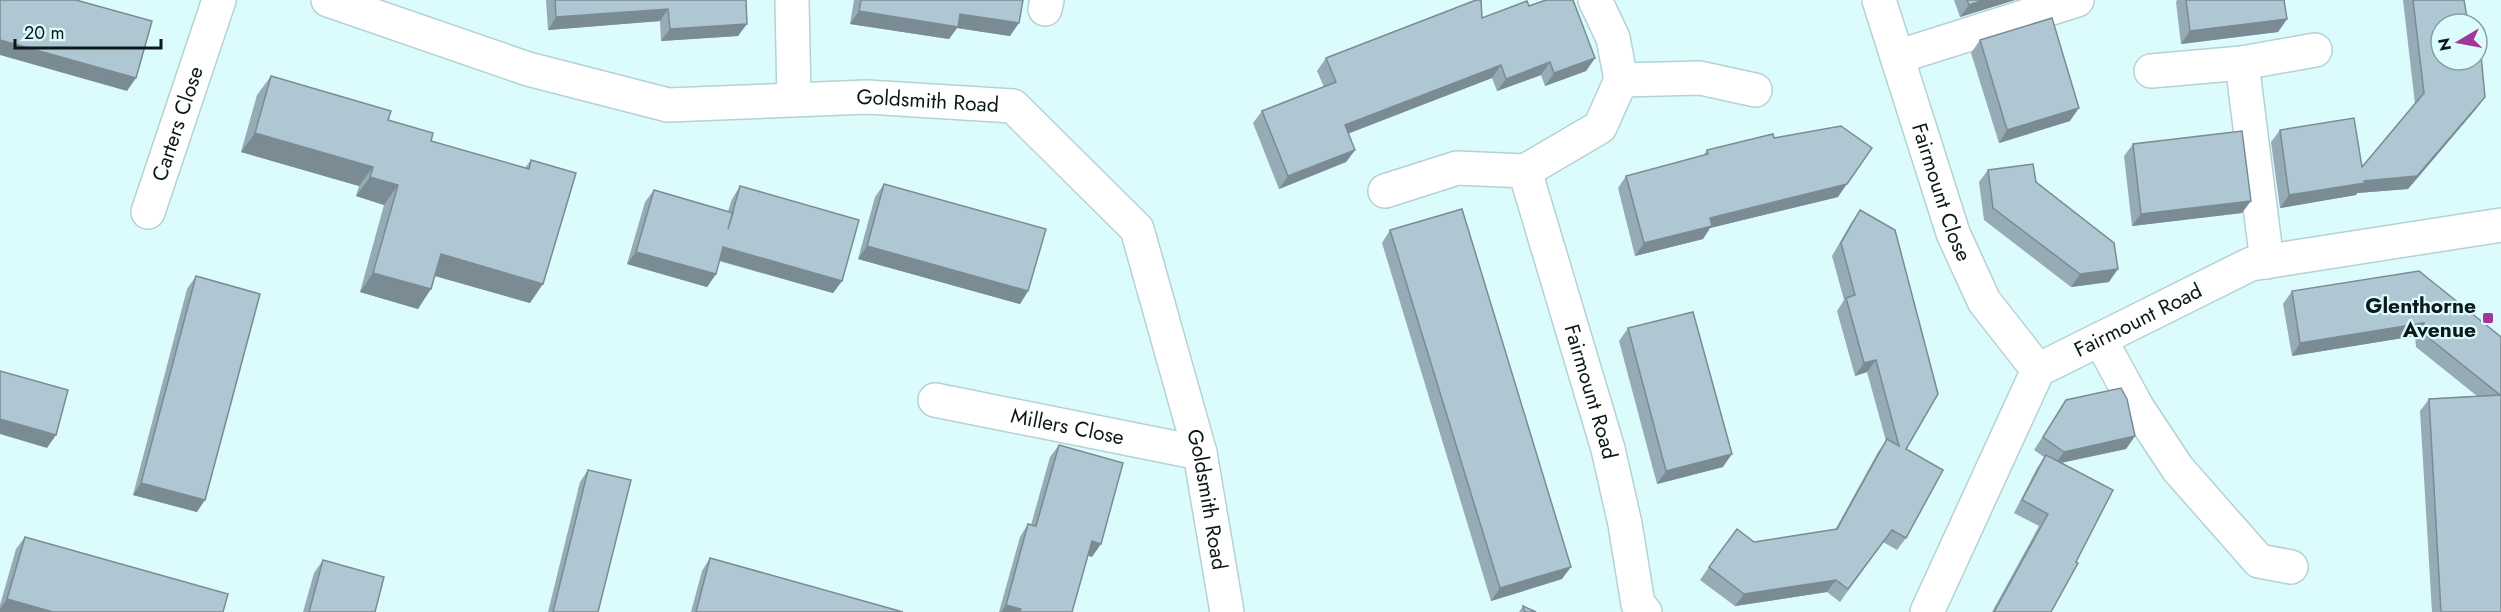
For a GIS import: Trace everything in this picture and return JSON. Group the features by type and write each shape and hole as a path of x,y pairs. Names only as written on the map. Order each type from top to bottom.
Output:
{"street":[{"name":"Carters Close","path":"148,212 219,0"},
{"name":"Goldsmith Road","path":"328,0 528,69 668,105 867,97 1013,106 1137,228 1200,453 1227,612"},
{"path":"792,0 794,100"},
{"path":"1386,191 1456,168 1526,171 1600,127 1621,80 1613,38 1595,0"},
{"name":"Fairmount Close","path":"1879,0 1953,233 1984,301 2038,370"},
{"path":"1897,57 2073,1"},
{"path":"2151,71 2242,63 2315,50"},
{"path":"2242,63 2267,262"},
{"path":"1621,80 1700,78 1755,90"},
{"name":"Fairmount Road","path":"1526,171 1608,449 1625,524 1638,604 1645,612"},
{"name":"Fairmount Road","path":"2038,370 2251,264 2501,225"},
{"path":"2100,339 2137,407 2178,469 2259,561 2291,567"},
{"path":"1927,612 2038,370"},
{"name":"Millers Close","path":"935,400 1200,453"}],"building":[{"path":"0,0 76,0 152,21 136,78 0,40"},
{"path":"555,0 746,0 747,24 670,29 668,9 556,17"},
{"path":"861,0 1023,0 1019,23 960,14 958,27 859,11"},
{"path":"1481,0 1482,18 1527,1 1529,6 1546,0 1573,0 1595,58 1554,73 1550,62 1506,79 1501,65 1345,125 1355,150 1288,176 1262,111 1336,82 1326,58"},
{"path":"1967,0 1984,0 1969,5"},
{"path":"2186,0 2284,0 2287,19 2190,31"},
{"path":"2413,0 2464,0 2466,12 2429,12 2429,72 2483,72 2485,97 2417,176 2364,181 2365,183 2289,195 2280,130 2354,118 2362,167 2424,93"},
{"path":"2052,18 2079,108 2007,130 1980,40"},
{"path":"271,76 391,111 388,120 433,133 431,141 529,169 531,160 576,173 543,284 441,254 431,289 373,273 398,185 370,177 373,167 255,133"},
{"path":"1841,126 1872,148 1847,184 1710,218 1712,226 1644,243 1626,176 1708,154 1707,150 1773,134 1774,138"},
{"path":"2242,131 2251,201 2141,214 2133,144"},
{"path":"2033,164 2036,182 2114,243 2118,269 2080,274 1993,208 1988,170"},
{"path":"884,184 1046,229 1028,291 867,246"},
{"path":"740,186 859,220 842,281 723,247 716,274 636,252 654,190 733,213"},
{"path":"1462,209 1571,567 1500,588 1390,230"},
{"path":"1860,210 1895,230 1938,394 1906,449 1943,470 1906,538 1892,530 1848,589 1836,580 1744,594 1709,567 1737,529 1754,542 1837,529 1887,439 1899,446 1876,360 1864,363 1846,298 1855,295 1841,243"},
{"path":"2419,271 2501,337 2501,612 2441,612 2429,399 2500,395 2424,334 2424,323 2300,343 2292,291"},
{"path":"196,276 260,294 205,500 141,483"},
{"path":"1693,312 1732,454 1666,471 1628,328"},
{"path":"0,371 68,390 56,435 0,419"},
{"path":"2121,388 2127,399 2135,436 2064,452 2043,437 2066,400"},
{"path":"1059,445 1123,463 1101,544 1092,541 1072,612 1020,612 1021,609 1006,605 1028,524 1036,526"},
{"path":"2046,455 2113,490 2076,562 2078,563 2051,612 1994,612 2048,514 2022,500"},
{"path":"588,470 631,480 598,612 553,612"},
{"path":"25,537 228,594 223,612 53,612 7,599"},
{"path":"710,558 903,612 696,612"},
{"path":"323,560 384,577 375,612 309,612"},
{"path":"1523,606 1536,612 1525,612"}],"place":[{"name":"Glenthorne Avenue","path":"2488,318"}]}
